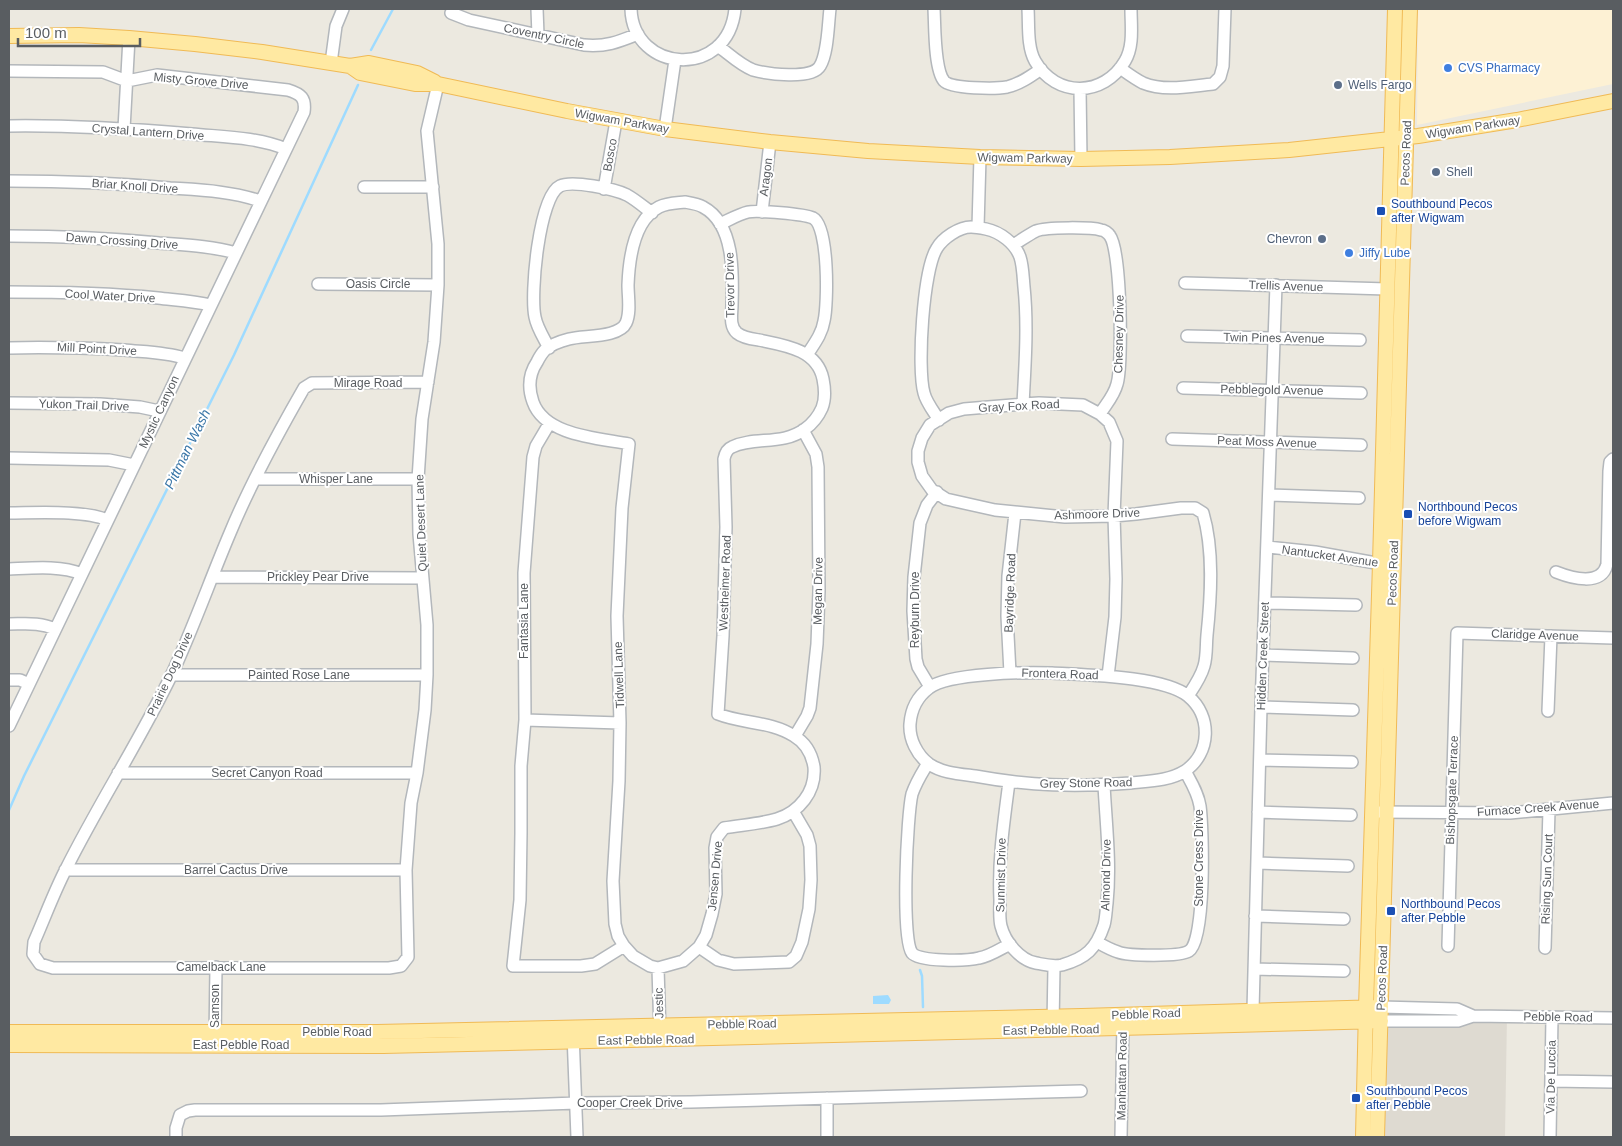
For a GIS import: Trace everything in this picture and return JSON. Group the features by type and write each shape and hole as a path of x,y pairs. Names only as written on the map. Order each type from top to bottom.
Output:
{"main road":[{"name":"Pecos Road","path":"1372,1015 1387,812 1386,322 1395,9"},
{"name":"Pecos Road","path":"1377,1137 1372,1015 1372,812 1401,323 1410,9"},
{"name":"Wigwam Parkway","path":"9,36 129,38 262,52 350,66 369,63 417,73 438,84 665,129 770,142 868,151 980,157 1081,159 1170,157 1289,150 1407,137 1518,120 1613,101"},
{"path":"1386,322 1401,323"},
{"name":"Pebble Road","path":"1123,1021 1253,1010 1372,1015"},
{"path":"1363,1137 1372,1015"},
{"name":"East Pebble Road","path":"9,1045 215,1039 383,1046 573,1034 1123,1021 1247,1024 1372,1015"},
{"path":"9,1032 215,1039"}],"street":[{"path":"331,63 336,26 343,9"},
{"path":"537,9 538,36"},
{"path":"632,9 632,16 638,34 650,48 664,57 675,60 688,60 708,55 729,34 734,22 735,9"},
{"path":"718,46 741,64 754,70 796,76 815,71 820,66 825,51 830,9"},
{"path":"934,9 938,66 943,80 950,85 990,88 1006,87 1020,82 1042,69"},
{"path":"1028,9 1030,48 1034,61 1048,78 1068,88 1093,88 1113,77 1126,60 1130,49 1131,9"},
{"path":"1120,68 1141,82 1167,88 1213,84 1220,77 1223,66 1225,9"},
{"name":"Coventry Circle","path":"451,13 469,20 584,45 600,46 613,44 638,34"},
{"path":"124,129 129,38"},
{"path":"665,129 675,60"},
{"name":"Misty Grove Drive","path":"9,71 103,72 127,80 157,75 288,90 298,93 303,98"},
{"name":"Quiet Desert Lane","path":"404,962 408,956 406,870 411,804 425,710 427,625 418,534 418,479 422,419 434,342 438,284 438,244 427,131 438,84"},
{"path":"1080,88 1081,159"},
{"name":"Mystic Canyon","path":"9,726 184,358 304,112 305,104 303,98"},
{"name":"Bosco","path":"604,189 616,120"},
{"name":"Crystal Lantern Drive","path":"9,126 124,129 266,142 286,149"},
{"name":"Aragon","path":"762,212 770,142"},
{"path":"978,228 980,157"},
{"name":"Briar Knoll Drive","path":"9,181 88,182 144,186 225,193 260,201"},
{"path":"549,348 534,316 534,284 538,244 549,200 554,190 562,184 577,184 620,192 629,196 652,213"},
{"path":"364,187 433,187"},
{"path":"549,424 534,406 530,384 532,370 544,351 557,342 570,338 608,334 622,329 627,322 629,308 628,284 637,233 644,220 658,207 671,203 685,202 704,207 717,218 720,224 749,212 800,215 813,218 819,224 823,236 827,292 821,333 807,355 813,360 822,374 826,392 821,409 812,424 803,430"},
{"name":"Trevor Drive","path":"720,224 726,233 729,245 733,285 731,325 737,333 748,338 788,346 807,355"},
{"path":"937,492 932,490 922,476 918,462 918,451 922,438 930,425 939,420 924,395 922,383 922,326 926,292 931,261 937,248 946,238 970,226 993,230 1004,236 1019,255 1026,302 1023,404"},
{"name":"Chesney Drive","path":"1013,245 1036,231 1046,229 1092,228 1103,230 1111,236 1115,251 1119,289 1121,333 1118,383 1114,394 1100,414"},
{"name":"Dawn Crossing Drive","path":"9,236 140,241 215,248 236,253"},
{"name":"Trellis Avenue","path":"1185,283 1388,289"},
{"name":"Oasis Circle","path":"318,284 438,284"},
{"name":"Hidden Creek Street","path":"1247,1024 1253,1010 1256,863 1276,286"},
{"name":"Cool Water Drive","path":"9,292 116,295 211,305"},
{"name":"Twin Pines Avenue","path":"1187,336 1360,340"},
{"name":"Mill Point Drive","path":"9,348 51,347 154,352 184,358"},
{"name":"Mirage Road","path":"308,386 312,383 428,382"},
{"name":"Prairie Dog Drive","path":"37,960 33,954 34,942 66,870 171,675 254,479 304,388 308,386"},
{"name":"Pebblegold Avenue","path":"1183,388 1361,392"},
{"name":"Yukon Trail Drive","path":"9,403 100,404 140,407 159,411"},
{"name":"Gray Fox Road","path":"939,420 949,413 964,409 1039,403 1083,405 1100,414"},
{"path":"1100,414 1109,422 1117,441 1114,516 1115,617 1108,676"},
{"name":"Fantasia Lane","path":"549,424 536,446 533,457 524,573 525,720 520,766 520,900 513,966 582,966 595,964 624,946"},
{"name":"Tidwell Lane","path":"549,424 564,431 629,444 622,508 617,616 620,723 619,781 613,881 615,924 618,936 633,956 650,966 658,968"},
{"name":"Westheimer Road","path":"795,736 777,727 729,718 718,714 723,636 726,527 724,459 726,452 731,447 744,443 785,438 798,434 803,430"},
{"name":"Megan Drive","path":"795,736 810,708 819,591 818,467 816,454 803,430"},
{"name":"Peat Moss Avenue","path":"1172,439 1361,445"},
{"path":"9,458 109,460 134,466"},
{"path":"1556,572 1571,578 1592,578 1606,570 1609,471 1610,462 1613,459"},
{"name":"Whisper Lane","path":"254,479 418,479"},
{"name":"Ashmoore Drive","path":"937,492 946,499 995,510 1065,517 1114,516 1181,508 1195,508 1203,513 1208,530 1209,619 1204,665 1188,696"},
{"name":"Reyburn Drive","path":"930,687 918,667 916,659 913,611 920,523 927,505 937,492"},
{"path":"1269,495 1359,498"},
{"path":"9,513 78,514 99,516 107,520"},
{"name":"Bayridge Road","path":"1010,673 1007,616 1008,576 1015,513"},
{"name":"Nantucket Avenue","path":"1267,547 1315,552 1387,565"},
{"path":"9,569 61,569 73,570 82,574"},
{"name":"Prickley Pear Drive","path":"213,577 423,578"},
{"path":"1265,603 1356,605"},
{"path":"9,624 46,625 55,629"},
{"name":"Claridge Avenue","path":"1457,633 1613,638"},
{"name":"Bishopsgate Terrace","path":"1448,946 1457,633"},
{"path":"1548,711 1550,636"},
{"path":"1264,656 1353,658"},
{"name":"Frontera Road","path":"930,687 965,677 1025,672 1108,676 1157,684 1181,690 1188,696"},
{"name":"Painted Rose Lane","path":"171,675 426,675"},
{"path":"9,680 20,680 29,684"},
{"path":"930,687 914,707 910,726 913,744 920,756 928,763 916,784 912,796 907,840 907,938 912,953 918,957 930,960 977,959 1010,944"},
{"path":"1185,771 1192,766 1202,752 1206,734 1203,717 1196,703 1188,696"},
{"path":"1261,707 1353,710"},
{"path":"525,720 620,723"},
{"path":"699,947 718,960 734,964 788,962 796,956 802,942 811,880 807,836 793,811 801,805 809,793 814,776 812,758 804,743 795,736"},
{"path":"1260,760 1352,762"},
{"name":"Grey Stone Road","path":"928,763 940,770 1009,782 1056,786 1154,781 1176,776 1185,771"},
{"name":"Stone Cress Drive","path":"1097,942 1118,952 1130,955 1179,954 1189,951 1194,946 1198,934 1202,884 1202,841 1200,805 1197,792 1185,771"},
{"name":"Secret Canyon Road","path":"118,773 417,773"},
{"name":"Sunmist Drive","path":"1009,782 1001,843 999,888 1001,925 1004,935 1018,953 1030,962 1054,967"},
{"name":"Almond Drive","path":"1054,967 1078,960 1089,952 1097,942 1105,924 1108,892 1108,843 1104,785"},
{"name":"Furnace Creek Avenue","path":"1372,812 1494,813 1549,810 1613,802"},
{"name":"Rising Sun Court","path":"1545,948 1549,810"},
{"name":"Jensen Drive","path":"658,968 683,961 699,947 706,935 716,894 715,848 717,837 724,828 777,819 793,811"},
{"path":"1258,812 1351,815"},
{"path":"1256,863 1348,866"},
{"name":"Barrel Cactus Drive","path":"66,870 406,870"},
{"path":"1255,916 1344,919"},
{"name":"Camelback Lane","path":"37,960 40,964 52,968 390,968 400,966 404,962"},
{"name":"Samson","path":"215,1039 216,967"},
{"path":"1053,1023 1054,967"},
{"name":"Jestic","path":"658,968 660,1032"},
{"path":"1254,969 1344,971"},
{"name":"Pebble Road","path":"1372,1015 1457,1009 1473,1016 1613,1018"},
{"name":"Via De Luccia","path":"1550,1137 1552,1017"},
{"name":"Manhattan Road","path":"1121,1137 1123,1021"},
{"path":"573,1034 577,1137"},
{"path":"1551,1081 1613,1082"},
{"name":"Cooper Creek Drive","path":"176,1137 176,1128 180,1116 188,1111 195,1110 381,1110 576,1103 690,1102 1081,1091"},
{"path":"827,1098 827,1137"}],"shaded area":[{"path":"1418,9 1613,9 1613,84 1417,125"},
{"path":"1374,1014 1507,1016 1505,1137 1372,1137"}],"water":[{"path":"888,995 891,1000 889,1004 873,1004 873,996"}],"waterway":[{"name":"Pittman Wash","path":"371,50 393,9"},
{"name":"Pittman Wash","path":"9,810 24,776 234,355 358,85"},
{"path":"920,970 922,976 923,1007"}],"place":[{"name":"CVS Pharmacy","path":"1448,68"},
{"name":"Wells Fargo","path":"1338,85"},
{"name":"Shell","path":"1436,172"},
{"name":"Southbound Pecos after Wigwam","path":"1381,211"},
{"name":"Chevron","path":"1322,239"},
{"name":"Jiffy Lube","path":"1349,253"},
{"name":"Northbound Pecos before Wigwam","path":"1408,514"},
{"name":"Northbound Pecos after Pebble","path":"1391,911"},
{"name":"Southbound Pecos after Pebble","path":"1356,1098"}]}
